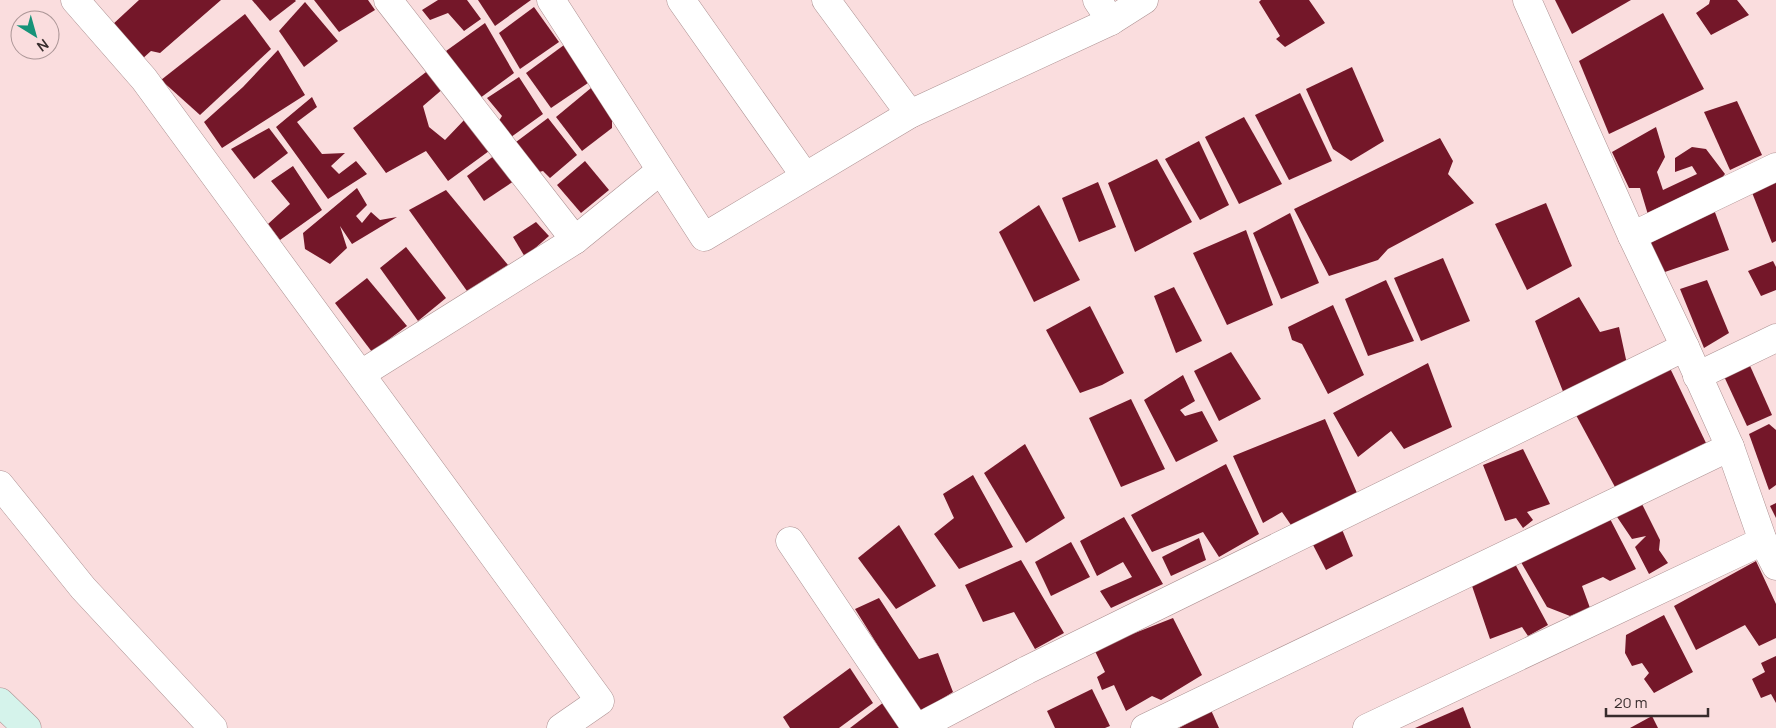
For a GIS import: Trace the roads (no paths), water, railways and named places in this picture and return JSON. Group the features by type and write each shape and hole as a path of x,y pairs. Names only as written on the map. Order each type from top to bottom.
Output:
{"street":[{"path":"75,0 144,79 600,700 561,728"},
{"path":"388,0 575,240"},
{"path":"551,0 704,237 910,114 1104,10 1144,0"},
{"path":"681,0 805,176"},
{"path":"826,0 910,114"},
{"path":"1527,0 1632,236 1730,447 1763,541 1776,566"},
{"path":"1632,236 1776,167"},
{"path":"361,374 575,240 660,171"},
{"path":"1697,376 1776,338"},
{"path":"790,541 917,728 1027,670 1685,347"},
{"path":"1145,728 1730,447"},
{"path":"0,485 83,588 212,728"},
{"path":"1368,728 1763,541"}]}
